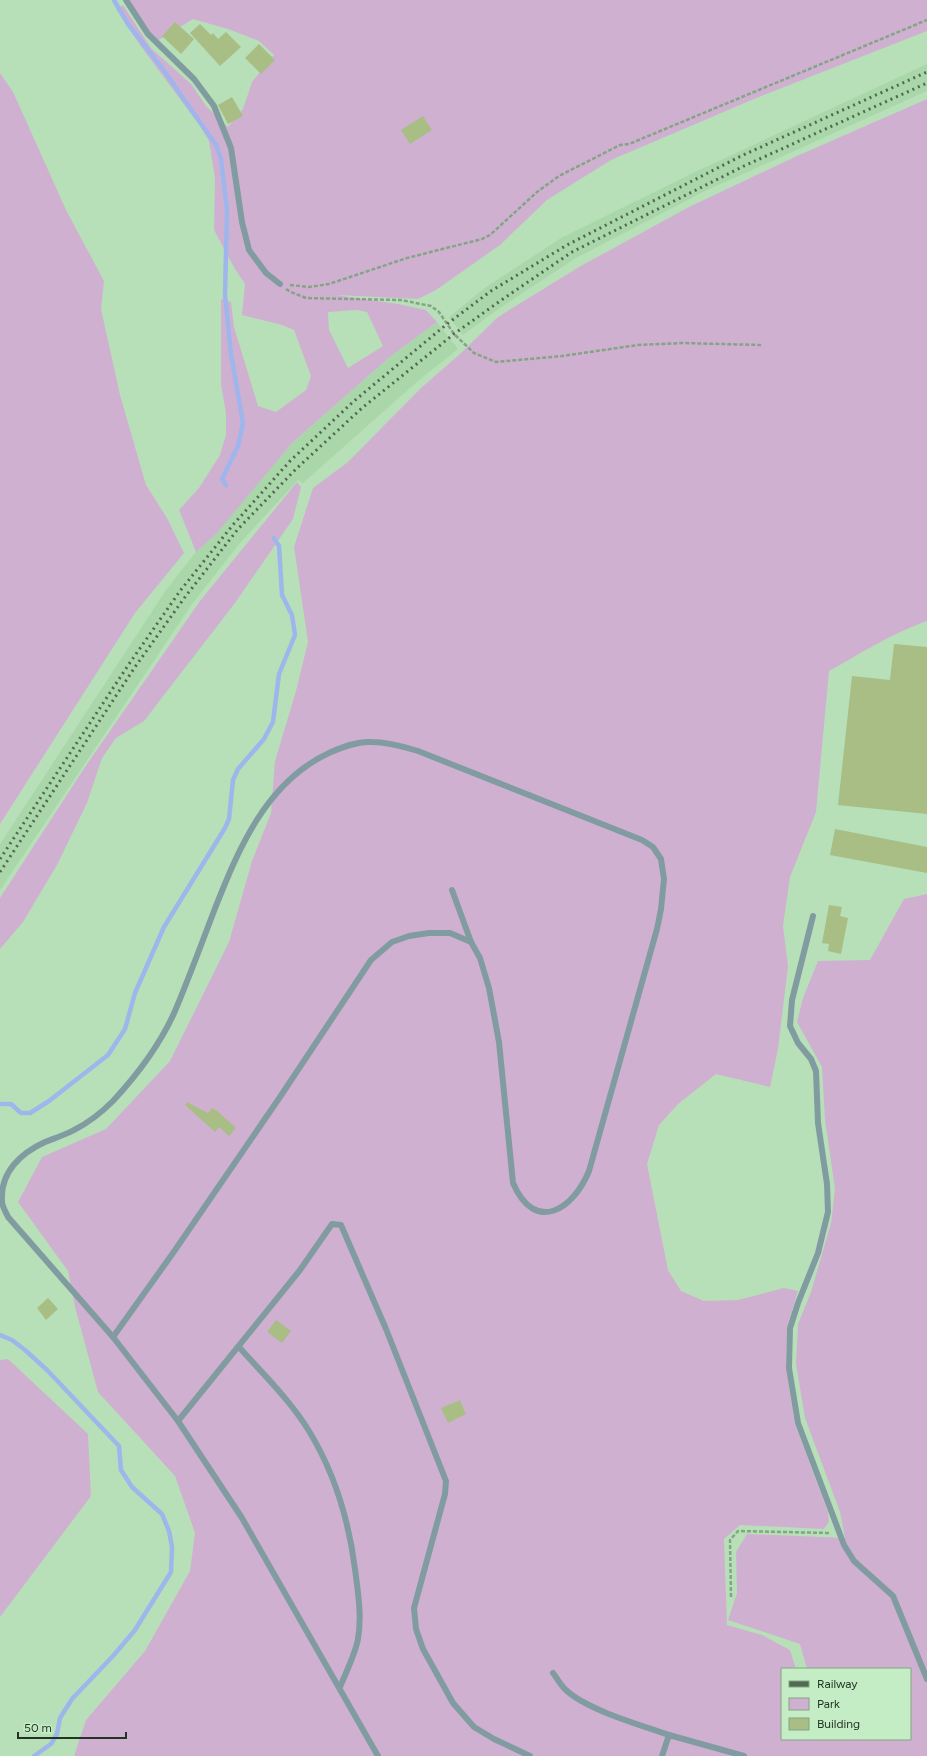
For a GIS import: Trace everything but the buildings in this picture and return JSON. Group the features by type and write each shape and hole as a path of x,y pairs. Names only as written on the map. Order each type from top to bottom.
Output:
{"lane":[{"path":"126,0 148,34 194,79 214,106 231,148 242,222 249,250 266,273 280,284"},
{"path":"378,1756 340,1687 293,1609 242,1518 178,1420 113,1337 8,1217 2,1203 2,1190 5,1175 16,1161 44,1143 75,1130 105,1110 130,1083 155,1049 174,1012 234,859 258,817 277,792 314,760 342,747 368,741 392,743 418,751 642,840 653,847 661,859 664,879 657,929 589,1171 578,1192 556,1210 543,1212 533,1210 516,1190 513,1183 499,1042 489,988 480,958 471,942 452,890"},
{"path":"813,916 792,1000 790,1026 798,1043 811,1059 816,1071 818,1123 828,1184 828,1212 818,1253 798,1302 790,1328 789,1368 798,1423 844,1545 854,1561 876,1578 893,1596 927,1679"},
{"path":"113,1337 271,1110 371,960 392,942 409,936 430,933 450,934 471,942"},
{"path":"178,1420 239,1347 300,1270 332,1224 341,1225 386,1329 446,1482 445,1494 414,1608 416,1629 423,1649 453,1703 474,1727 494,1740 530,1756"},
{"path":"239,1347 280,1393 309,1431 324,1460 346,1518 353,1554 360,1614 358,1639 340,1687"},
{"path":"553,1673 566,1690 588,1704 620,1718 669,1735 744,1756"},
{"path":"662,1756 669,1735"}],"path":[{"path":"280,284 309,287 330,284 407,258 482,239 490,235 537,192 559,176 620,145 642,138 927,20"},
{"path":"280,284 291,292 306,298 401,300 431,306 439,312 454,334 474,353 496,362 562,356 638,345 682,343 762,345"},
{"path":"731,1597 730,1540 738,1531 840,1533"}],"shaded area":[{"path":"927,64 927,91 703,192 576,258 497,310 463,335 449,317 486,287 561,238 693,173"},
{"path":"437,322 458,349 419,380 303,483 298,480 240,543 192,604 0,890 0,844 166,590 196,552 215,533 293,442 391,356"}],"green space":[{"path":"127,0 927,0 927,31 754,99 611,160 547,200 500,245 436,290 418,299 336,295 398,304 426,310 437,322 391,356 293,442 215,535 196,552 179,510 199,488 220,455 226,435 226,413 221,385 221,299 231,302 234,327 258,406 276,412 306,390 311,376 294,330 282,325 242,315 245,284 235,269 214,230 215,179 209,141 200,126 140,45 116,9 123,5 151,48 192,85 206,106 228,127 243,109 252,82 274,55 259,41 228,29 193,19 159,40 149,33","holes":["357,310 367,312 383,346 348,368 329,330 328,312"]},
{"path":"0,73 13,92 67,212 104,281 101,309 120,395 146,485 167,518 184,553 135,613 0,824"},
{"path":"927,99 927,621 889,638 829,671 816,812 790,877 783,926 788,966 778,1049 770,1087 716,1074 678,1104 659,1125 647,1164 668,1270 681,1291 704,1301 738,1300 784,1288 798,1291 787,1327 786,1358 789,1387 795,1424 828,1512 829,1522 824,1529 740,1525 724,1539 727,1625 762,1635 790,1650 796,1668 781,1668 781,1740 911,1740 911,1668 807,1668 800,1644 728,1620 737,1593 736,1552 747,1534 845,1538 840,1512 805,1418 796,1364 798,1324 811,1292 831,1223 835,1189 825,1120 822,1067 797,1022 803,998 818,961 870,960 904,899 927,894 927,1756 74,1756 86,1720 145,1651 190,1571 195,1533 175,1476 98,1392 75,1307 68,1271 18,1202 42,1157 106,1129 170,1061 229,942 252,861 271,813 275,761 296,691 308,642 294,547 313,488 348,462 421,388 460,354 498,317 579,267 689,207 797,156"},
{"path":"297,482 301,487 293,519 235,603 144,721 116,738 102,758 87,803 57,865 23,922 0,949 0,898 85,767 200,601"},
{"path":"8,1359 88,1434 91,1496 0,1617 0,1360"}],"waterway":[{"path":"114,0 128,24 162,68 216,145 221,159 227,210 225,295 231,354 243,423 238,446 222,479 226,485"},
{"path":"0,1104 11,1104 21,1113 30,1113 49,1101 108,1055 125,1029 135,993 164,927 225,828 229,819 233,780 238,769 264,739 273,722 279,674 295,635 292,615 282,595 279,546 274,538"},
{"path":"0,1335 12,1340 47,1370 119,1446 121,1470 132,1487 162,1514 169,1531 172,1547 171,1572 135,1630 113,1656 72,1699 60,1718 57,1734 51,1744 34,1756"}],"railway":[{"path":"0,859 129,664 180,591 232,526 290,461 354,401 447,324 491,291 567,245 741,156 927,72"},
{"path":"0,872 135,667 185,597 238,529 296,469 362,408 454,334 572,252 744,166 927,83"}]}
